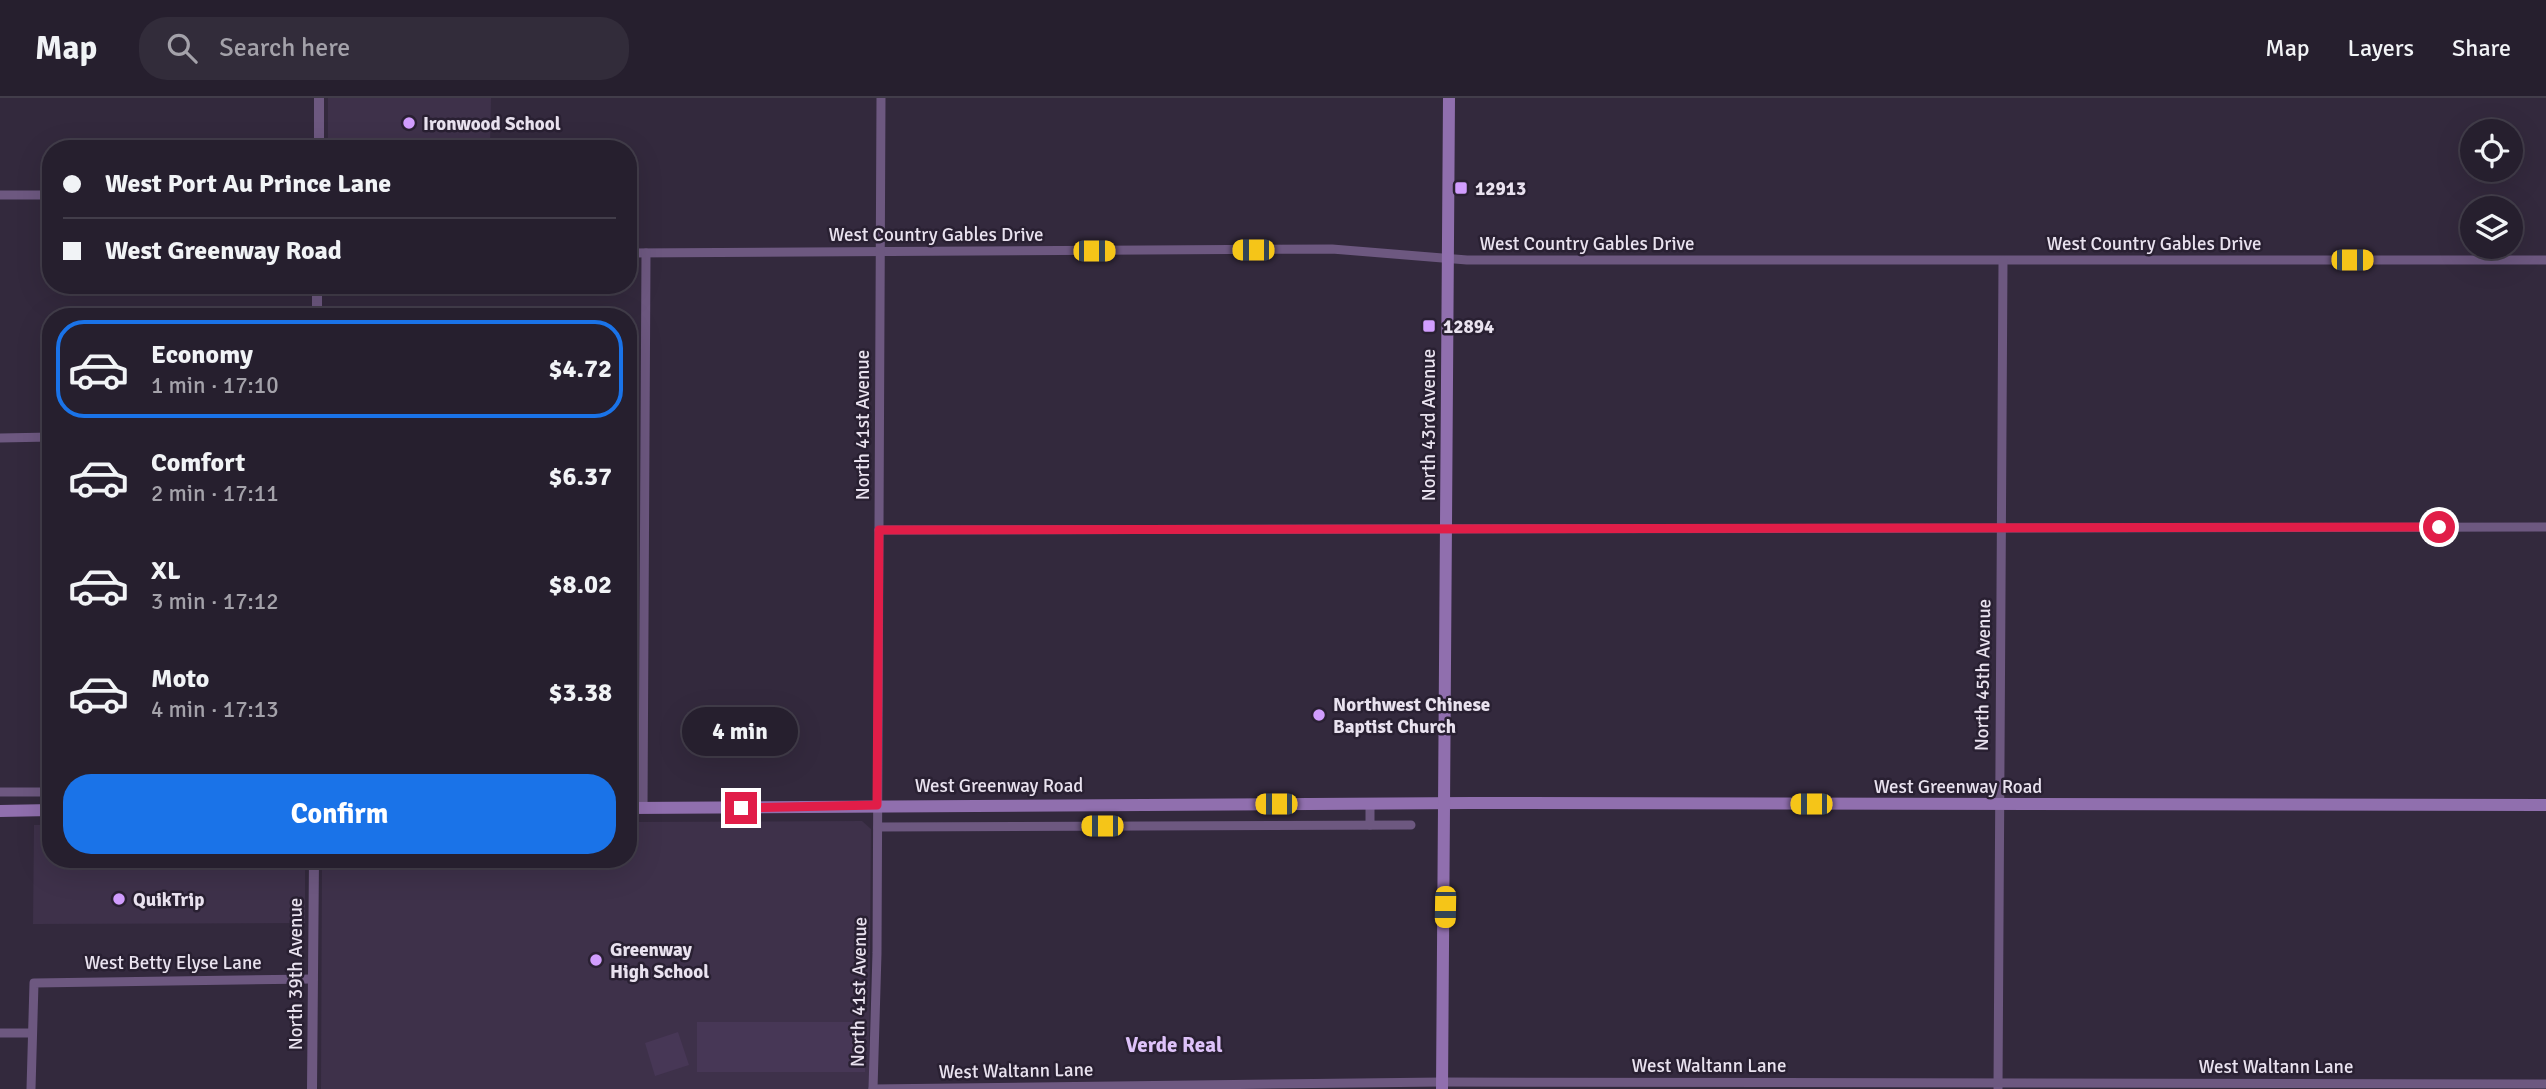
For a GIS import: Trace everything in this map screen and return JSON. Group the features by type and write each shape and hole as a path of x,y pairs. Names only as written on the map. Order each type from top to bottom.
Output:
{"main road":[{"name":"North 43rd Avenue","path":"1442,1086 1449,98"},
{"name":"West Greenway Road","path":"637,808 1370,803 2546,805"},
{"path":"0,811 42,810"}],"street":[{"path":"319,98 319,140"},
{"name":"North 41st Avenue","path":"873,1089 878,827 881,98"},
{"path":"0,195 42,195"},
{"name":"West Country Gables Drive","path":"637,253 1332,249 1449,258 2546,260"},
{"path":"643,808 646,253"},
{"name":"North 45th Avenue","path":"1998,1086 2003,261"},
{"path":"0,438 42,437"},
{"path":"879,530 2546,527"},
{"path":"0,792 42,792"},
{"path":"1370,803 1370,825"},
{"path":"878,827 1411,825"},
{"name":"North 39th Avenue","path":"312,1089 314,868"},
{"name":"West Betty Elyse Lane","path":"32,1033 34,983 313,979"},
{"path":"0,1033 32,1033 31,1089"},
{"name":"West Waltann Lane","path":"873,1089 2546,1084"}],"shaded area":[{"name":"Ironwood School","path":"328,98 491,98 490,140 328,140"},
{"name":"Greenway High School","path":"862,821 871,829 869,1089 321,1089 322,868 637,868 637,822"},
{"path":"34,825 42,825 42,868 305,868 305,923 33,924"},
{"path":"697,1022 865,1022 865,1072 697,1072"},
{"path":"678,1032 689,1065 655,1076 645,1043"}],"place":[{"name":"Ironwood School","path":"409,123"},
{"name":"12913","path":"1461,188"},
{"name":"12894","path":"1429,326"},
{"name":"Northwest Chinese Baptist Church","path":"1319,715"},
{"name":"QuikTrip","path":"119,899"},
{"name":"Greenway High School","path":"596,960"}],"district":[{"name":"Verde Real","path":"1174,1045"}],"route":[{"path":"741,808 877,805 879,530 2052,530 2439,527"}]}
